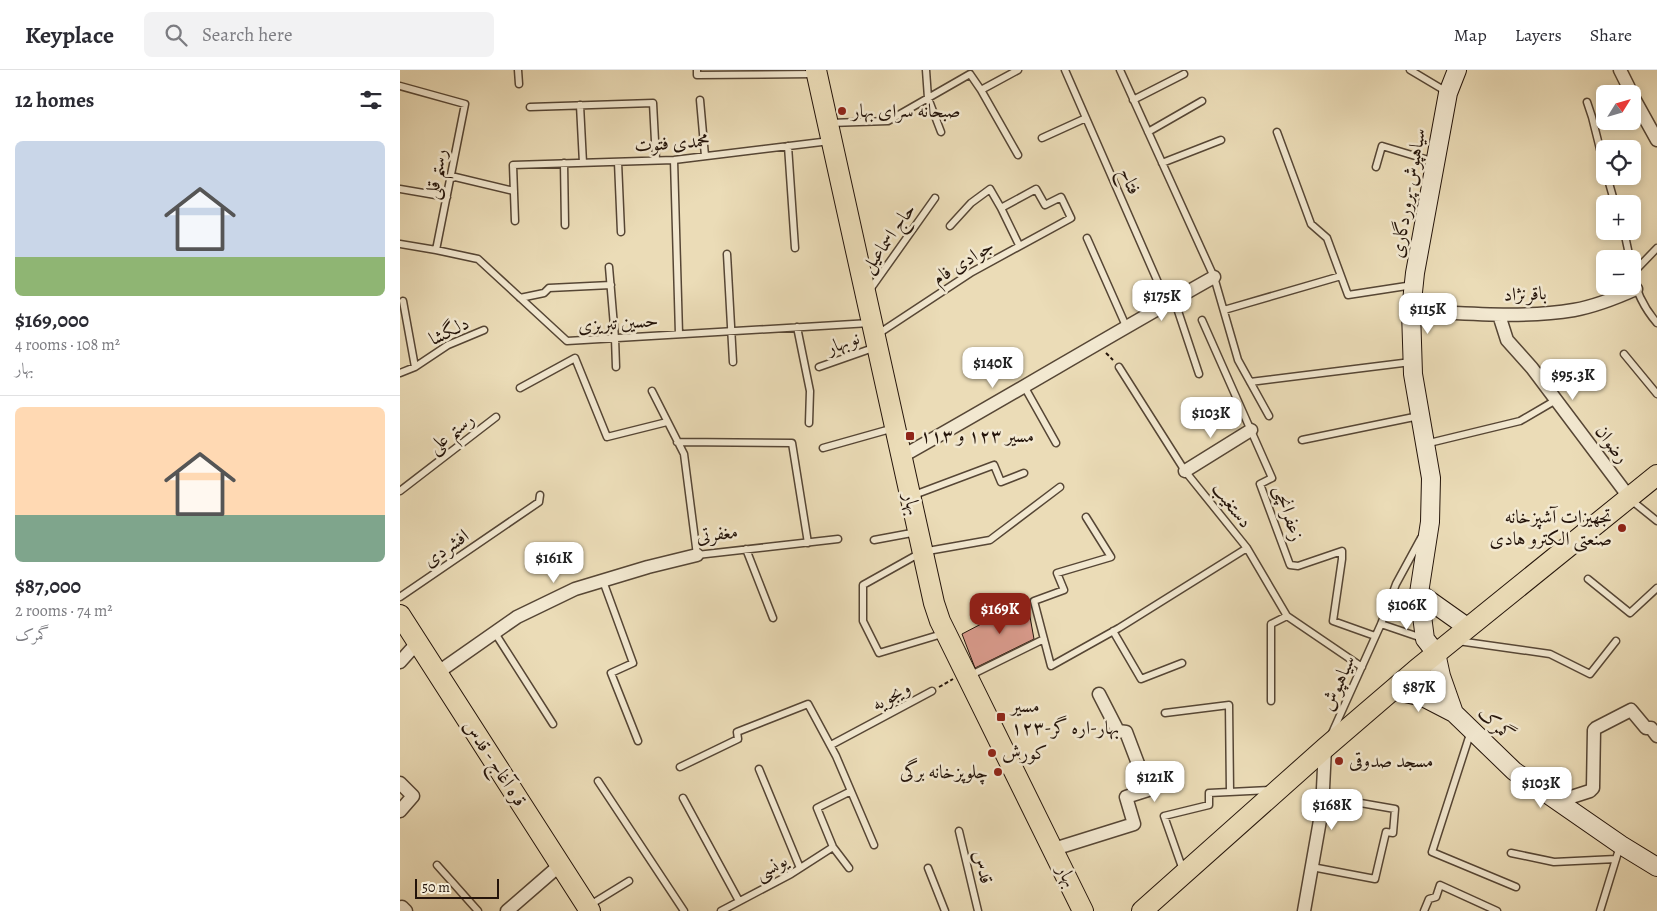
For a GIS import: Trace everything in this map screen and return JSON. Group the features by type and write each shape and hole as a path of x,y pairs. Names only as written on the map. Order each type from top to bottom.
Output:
{"main road":[{"name":"بهار","path":"816,72 934,603 946,633 1083,911"},
{"path":"1142,911 1392,690 1430,646 1452,640 1657,475"},
{"name":"قره آغاج - قدس","path":"400,615 588,909"}],"street":[{"name":"سیاهپوش-پروردگاری","path":"1419,594 1430,522 1431,478 1413,374 1411,311 1415,273 1448,93 1457,70"},
{"path":"1620,70 1627,85"},
{"path":"1641,111 1657,140"},
{"path":"901,457 1214,276"},
{"name":"باقرنژاد","path":"1411,311 1524,315 1574,310 1610,301 1623,295"},
{"name":"رضوان","path":"1499,314 1507,340 1532,368 1629,497"},
{"path":"1185,471 1251,430"},
{"name":"مغفرتی","path":"437,673 517,617 575,589 648,567 697,555"},
{"path":"1419,594 1468,627"},
{"name":"گمرک","path":"1419,594 1430,646 1454,713"},
{"path":"400,662 418,642"},
{"name":"گمرک","path":"1392,690 1423,697 1454,713 1514,771 1558,801 1618,852 1657,866"},
{"path":"1054,849 1134,824 1126,797 1148,790 1126,732 1118,731 1099,694"},
{"path":"1558,801 1594,788 1594,730 1596,728 1631,710 1646,728 1650,728 1657,736"},
{"path":"1304,911 1322,801 1325,748"},
{"path":"400,783 413,796 400,811"},
{"path":"507,911 560,865"}],"lane":[{"path":"518,70 519,84"},
{"path":"696,70 697,75 816,72"},
{"path":"926,70 928,98 941,132"},
{"path":"1018,70 981,90 1018,155"},
{"name":"فتاح","path":"1065,70 1170,301 1199,374"},
{"path":"1120,70 1214,276 1238,360 1269,416"},
{"path":"1410,70 1448,93"},
{"name":"محمدی فتوت","path":"514,191 513,165 674,160 788,146 830,132 888,121 970,74 981,90"},
{"path":"1133,100 1184,74"},
{"name":"رستم قلی","path":"400,86 465,104 436,250"},
{"path":"700,100 705,156"},
{"path":"1148,132 1202,101"},
{"path":"1587,102 1598,140"},
{"path":"530,108 654,103 656,160"},
{"path":"580,106 583,163"},
{"path":"1042,138 1086,118"},
{"path":"1277,132 1311,224 1327,238 1348,295 1414,285"},
{"path":"1162,163 1221,140"},
{"path":"788,146 795,248"},
{"path":"1376,166 1382,146 1436,162"},
{"path":"674,160 679,334"},
{"path":"618,162 621,232"},
{"path":"564,163 565,225"},
{"path":"451,176 514,191 515,221"},
{"path":"400,188 447,197"},
{"path":"950,226 971,203 990,189 1018,246"},
{"name":"جوادی فام","path":"874,335 972,272 1071,218 1061,198 1045,205 1036,189 1000,208"},
{"name":"حاج اسماعیل","path":"866,296 935,198"},
{"path":"1088,238 1126,326"},
{"name":"حسین تبریزی","path":"400,244 478,259 567,341 797,327 874,335"},
{"path":"1641,265 1657,248"},
{"path":"727,254 733,362"},
{"path":"609,267 616,338 616,367"},
{"path":"1224,310 1341,276"},
{"path":"520,298 544,293 549,288 610,285"},
{"path":"1639,295 1648,313 1657,323"},
{"path":"403,300 415,366"},
{"name":"زعفرانچی","path":"1202,320 1272,478 1260,484 1290,565 1298,566 1342,551 1333,621 1375,636"},
{"path":"797,327 810,391 808,423"},
{"name":"دلگشا","path":"400,373 415,366 448,345 484,330"},
{"name":"نوبهار","path":"819,367 874,335"},
{"path":"1624,354 1657,394"},
{"path":"520,388 575,358 607,437 667,422"},
{"path":"1250,382 1412,362"},
{"name":"دستغیب","path":"1120,367 1185,471 1246,548 1287,616 1362,666"},
{"path":"1024,386 1056,443"},
{"path":"652,391 684,454 697,555"},
{"path":"1425,444 1520,421 1556,400"},
{"path":"1302,440 1420,416"},
{"name":"رستم علی","path":"400,491 496,417"},
{"path":"823,448 895,428"},
{"path":"678,442 792,443 808,543"},
{"path":"910,496 994,465 1002,482 1024,473"},
{"path":"874,540 920,542 990,540 1060,487"},
{"name":"افشردی","path":"400,598 539,502 540,495"},
{"path":"1629,497 1657,521"},
{"path":"1086,517 1111,557 1057,573 1064,590 1034,601 1051,666 1113,631 1246,548"},
{"name":"سیاهپوش","path":"1325,748 1381,624 1396,584 1430,522"},
{"name":"مغفرتی","path":"697,555 838,539"},
{"path":"920,542 863,585 863,621 880,654 946,633"},
{"path":"746,550 773,618"},
{"path":"1588,579 1630,613 1657,588"},
{"path":"603,581 633,663 612,673 638,741"},
{"path":"1271,701 1271,624 1287,616"},
{"path":"1381,624 1430,646"},
{"path":"1113,631 1141,679 1182,664"},
{"path":"495,633 553,724"},
{"path":"967,675 1044,639"},
{"path":"1452,640 1550,654 1590,674 1616,641"},
{"name":"ویجویه","path":"831,746 932,691"},
{"path":"680,767 738,739 737,732 808,704 831,746 874,845"},
{"path":"1165,713 1229,705 1230,792"},
{"path":"1472,730 1432,852 1516,887"},
{"path":"760,769 800,868"},
{"path":"598,781 684,911"},
{"path":"1184,873 1164,816 1209,805 1209,793 1278,789"},
{"path":"850,868 833,847 817,808 851,791"},
{"path":"683,798 739,901"},
{"path":"1312,867 1375,879 1386,832 1393,833 1395,809 1349,801 1322,801"},
{"name":"قدس","path":"959,831 978,911"},
{"name":"یونسی","path":"721,911 800,868 833,847"},
{"path":"1511,853 1554,862 1618,852 1600,911"},
{"path":"438,865 478,911"},
{"path":"928,868 945,911"},
{"path":"588,909 629,880"},
{"path":"1424,911 1429,899 1436,897 1440,885 1497,911"}],"path":[{"path":"1097,343 1120,367"},
{"name":"ویجویه","path":"932,691 967,675"}],"building":[{"path":"1027,600 1034,639 975,668 962,634"}],"place":[{"name":"صبحانه سرای بهار","path":"842,111"},
{"name":"مسیر ۱۲۳ و ۱۱۳","path":"910,436"},
{"name":"تجهیزات آشپزخانه صنعتی الکترو هادی","path":"1622,528"},
{"name":"مسیر ۱۲۳-بهار-اره گر","path":"1001,717"},
{"name":"کورش","path":"992,753"},
{"name":"مسجد صدوقی","path":"1339,761"},
{"name":"چلوپزخانه برگی","path":"998,772"}]}
